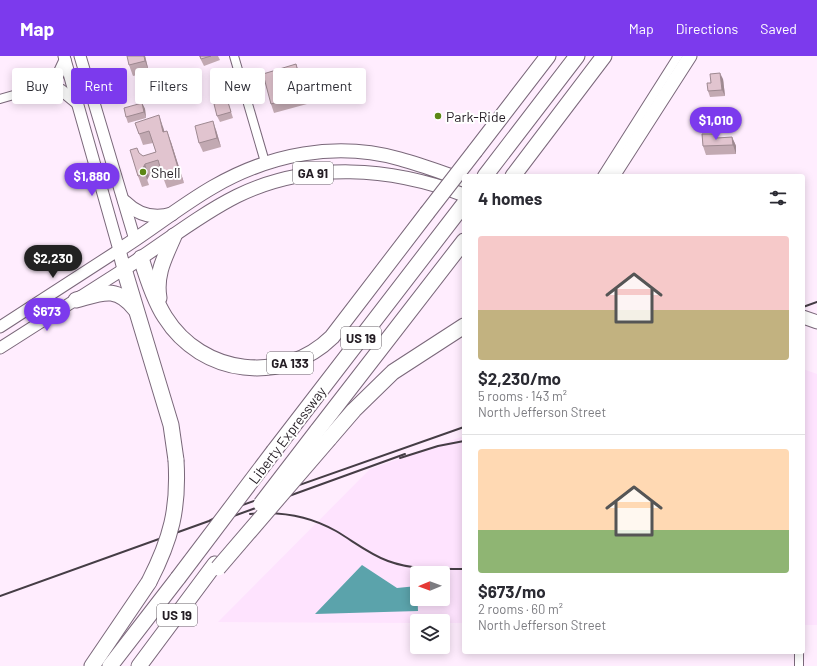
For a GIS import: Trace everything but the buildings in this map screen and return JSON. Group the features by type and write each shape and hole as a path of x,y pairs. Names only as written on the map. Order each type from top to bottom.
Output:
{"highway":[{"name":"GA 133","path":"141,258 147,278 165,318 186,342 208,356 237,367 254,368 282,365 304,358 319,349 332,336 548,56"},
{"path":"487,174 577,56"},
{"path":"515,173 604,56"},
{"name":"Liberty Expressway","path":"110,666 462,206"},
{"path":"161,309 158,278 164,256 174,236"},
{"name":"Liberty Expressway","path":"323,435 462,244"},
{"path":"92,666 149,582 164,552 176,501 176,460 172,425 124,269"},
{"path":"76,300 103,292 114,293 127,299 136,311"},
{"path":"323,435 354,410 393,372 462,327"},
{"name":"US 19","path":"139,666 203,580 217,566 323,435"}],"main road":[{"path":"80,56 125,202 135,240"},
{"path":"614,174 690,56"},
{"path":"61,68 65,58"},
{"path":"65,58 71,80"},
{"path":"63,92 71,98"},
{"path":"0,348 124,269 77,104"},
{"name":"GA 91","path":"176,212 212,188 265,162 294,155 319,152 375,154 406,161 462,179"},
{"name":"GA 91","path":"124,269 224,203 273,182 308,174 346,171 386,174 416,179 462,194"},
{"path":"125,202 136,211 148,215 165,216 176,212"},
{"path":"0,327 176,212"},
{"name":"GA 133","path":"135,240 141,258"},
{"path":"805,318 817,322"}],"street":[{"path":"234,56 265,162"},
{"path":"603,174 678,56"},
{"path":"0,99 12,96"},
{"path":"799,654 799,666"}],"shaded area":[{"path":"805,370 817,374 817,625 805,625"},
{"path":"462,437 462,623 450,623 450,614 410,614 410,623 218,622 370,469"}],"water":[{"path":"362,565 397,588 410,587 410,606 418,606 418,611 315,614"}],"railway":[{"path":"805,306 817,302"},
{"path":"0,596 209,521 234,508 462,428"},
{"path":"400,458 438,446 462,441"},
{"path":"217,522 405,454"},
{"path":"250,514 272,513 305,518 326,526 374,555 397,564 426,568 462,569"}],"place":[{"name":"Park-Ride","path":"438,116"},
{"name":"Shell","path":"143,172"}]}
